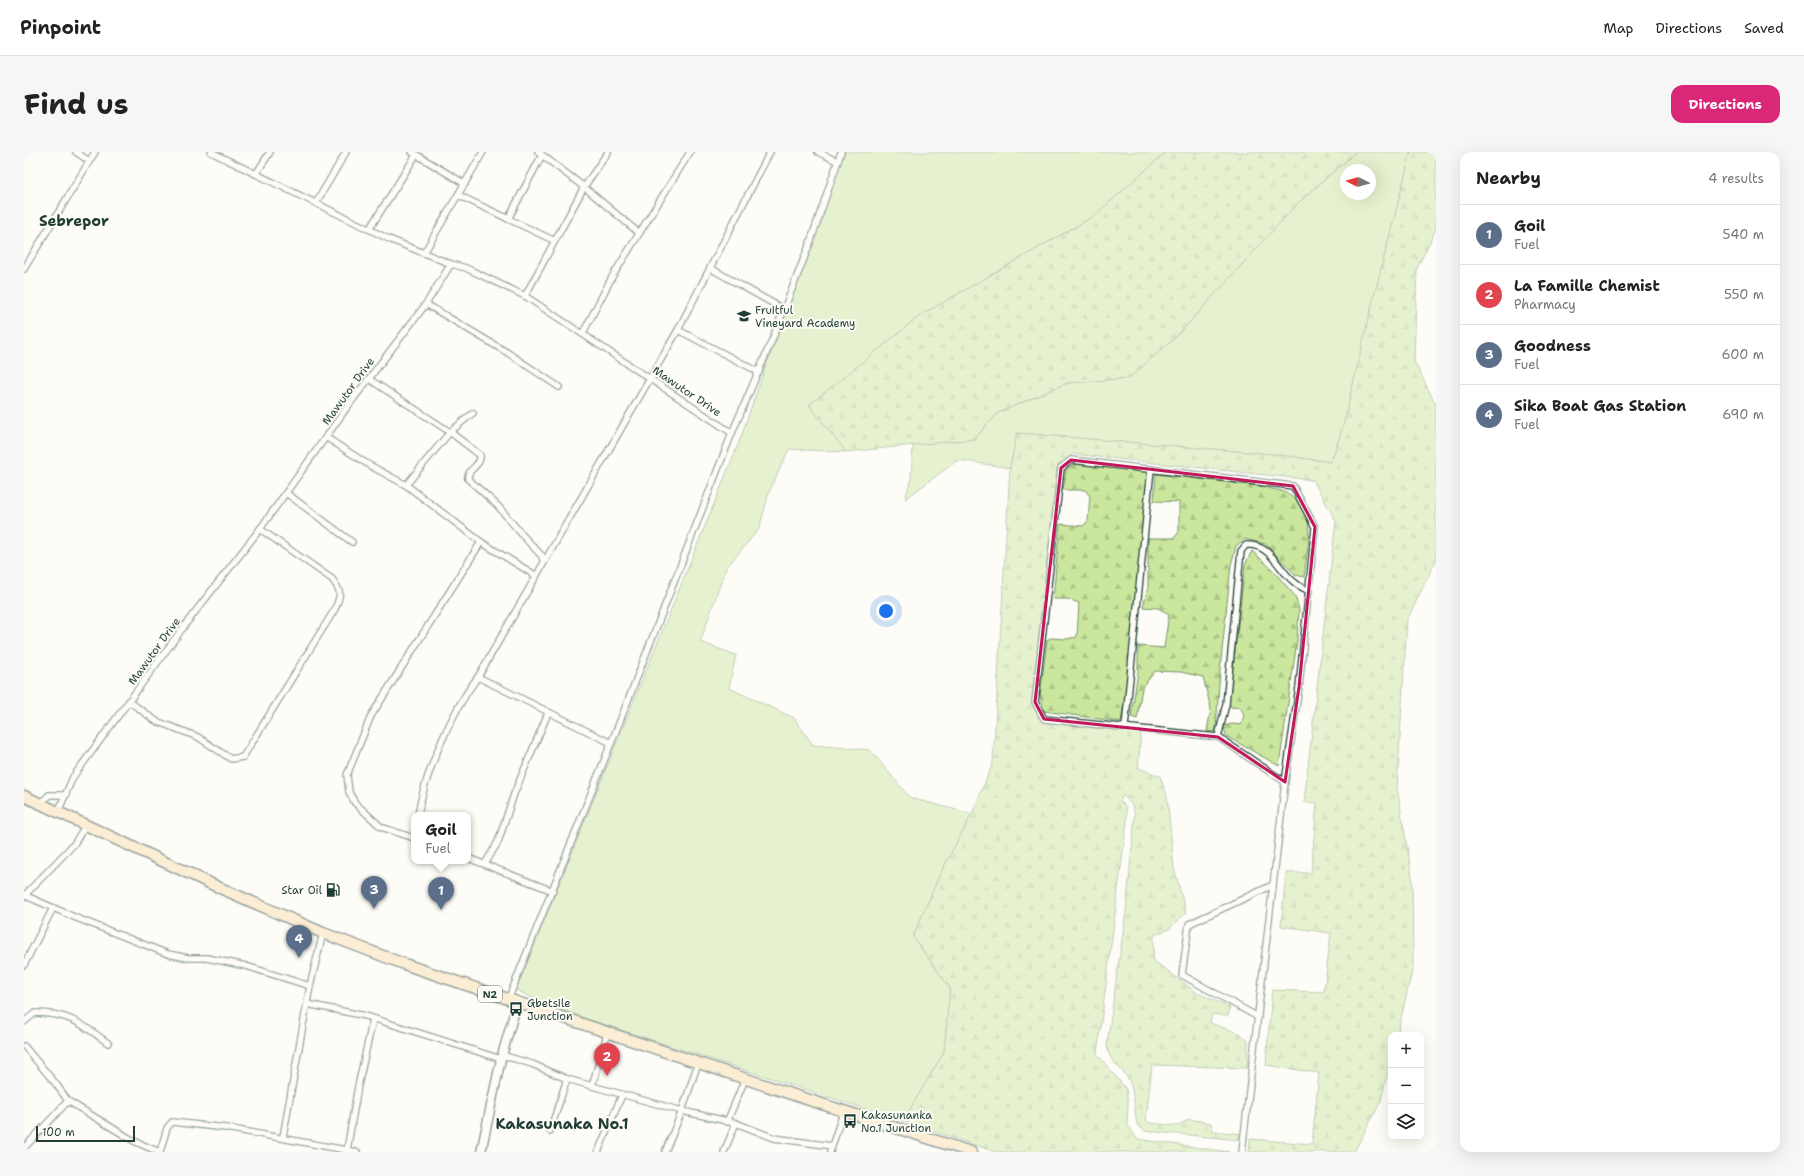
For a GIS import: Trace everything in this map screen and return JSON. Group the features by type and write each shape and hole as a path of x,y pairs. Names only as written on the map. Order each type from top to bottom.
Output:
{"highway":[{"name":"N2","path":"24,796 218,888 323,933 512,1002 971,1152"}],"street":[{"path":"76,152 89,161"},
{"path":"24,269 95,152"},
{"path":"212,152 389,238 451,264"},
{"path":"256,174 270,152"},
{"path":"316,203 346,152"},
{"path":"424,253 483,152"},
{"path":"525,296 584,186 608,152"},
{"path":"583,333 612,277 690,152"},
{"path":"419,812 435,756 458,707 478,677 543,560 678,330 770,152"},
{"path":"818,152 837,161"},
{"path":"481,1152 502,1057 512,1002 552,891 610,743 732,433 759,372 810,243 841,152"},
{"path":"370,228 414,153 465,184"},
{"path":"508,219 540,154 584,186 639,232"},
{"path":"458,195 555,241"},
{"name":"Mawutor Drive","path":"58,812 73,777 130,702 188,621 327,438 369,378 426,304 451,264 466,268 525,296 732,433"},
{"path":"710,268 783,309"},
{"path":"426,304 508,353 559,387"},
{"path":"678,330 759,372"},
{"path":"369,378 450,432 480,455 479,462 469,472 468,479 497,505 542,556 543,560"},
{"path":"406,485 450,432 473,413"},
{"path":"327,438 369,465 406,485 481,542 535,575"},
{"path":"1242,1152 1285,782 1299,687 1315,527 1293,486 1071,460 1061,468 1035,702 1044,719 1218,737 1285,782"},
{"path":"1125,727 1151,469"},
{"path":"286,493 352,542"},
{"path":"130,702 156,721 198,737 231,759 242,757 335,609 341,594 339,588 332,579 260,528"},
{"path":"411,837 381,827 355,804 349,792 347,775 371,716 436,610 481,542"},
{"path":"1218,737 1226,704 1241,551 1246,545 1253,544 1263,547 1297,585 1309,591"},
{"path":"478,677 610,743"},
{"path":"485,864 498,842 536,738 548,713"},
{"path":"40,804 49,795 66,795"},
{"path":"85,826 74,844 24,896 168,954 188,958 207,958 246,966 310,986"},
{"path":"471,859 552,891"},
{"path":"1258,1017 1182,976 1189,924 1273,885"},
{"path":"24,965 53,908"},
{"path":"283,1138 310,986 323,933"},
{"path":"308,1004 374,1019 502,1057 532,1064 567,1079 682,1111 736,1123 774,1138 831,1149 844,1110"},
{"path":"25,1018 35,1013 56,1014 71,1018 108,1043"},
{"path":"347,1150 358,1086 374,1019"},
{"path":"592,1086 607,1034"},
{"path":"24,1046 68,1101 134,1141 160,1152 167,1128 172,1122 283,1138 357,1152"},
{"path":"665,1152 682,1111 698,1063"},
{"path":"550,1131 567,1079"},
{"path":"728,1122 746,1079"},
{"path":"598,1152 622,1095"},
{"path":"24,1148 68,1101"},
{"path":"724,1152 736,1123"}],"highlighted area":[{"path":"1071,460 1293,486 1315,527 1299,687 1285,782 1218,737 1044,719 1035,702 1061,468"}],"green space":[{"path":"842,152 1166,152 1094,216 921,315 810,405 846,452 789,449 769,492 759,529 726,568 700,642 736,655 729,688 794,718 813,745 870,750 910,798 972,814 940,874 913,937 950,988 944,1052 903,1121 584,1018 546,1004 516,990 738,445"},
{"path":"1166,152 1356,152 1342,164 1340,164 1340,166 1298,203 1176,337 1129,378 1067,383 998,413 974,439 846,452 809,405 921,315 1094,216"},
{"path":"1356,152 1411,152 1369,316 1344,423 1331,462 1272,454 1017,433 1010,468 958,460 905,499 911,479 913,445 974,439 998,413 1067,383 1129,378 1176,337 1298,203 1340,166 1340,200 1376,200 1376,164 1342,164"},
{"path":"1411,152 1436,152 1436,229 1417,268 1414,361 1436,405 1436,560 1407,620 1397,787 1412,877 1413,967 1398,1032 1388,1032 1388,1071 1381,1101 1354,1152 1249,1152 1250,1139 1312,1144 1319,1073 1266,1065 1272,990 1324,992 1331,933 1281,926 1286,873 1311,873 1317,803 1304,802 1336,521 1313,480 1072,454 1057,468 1033,699 1037,715 1048,723 1141,731 1138,768 1160,776 1167,796 1174,868 1186,913 1169,929 1154,935 1153,960 1197,993 1230,1007 1228,1016 1212,1014 1210,1023 1241,1034 1248,1041 1247,1068 1152,1065 1146,1120 1149,1123 1178,1126 1189,1119 1211,1123 1213,1131 1242,1134 1241,1140 1145,1131 1137,1125 1131,1085 1125,1074 1114,1062 1108,1052 1107,1045 1126,912 1135,815 1132,805 1123,795 1120,801 1126,807 1127,820 1097,1054 1126,1089 1128,1104 1127,1124 1137,1139 1229,1152 996,1152 903,1121 944,1052 950,988 913,937 940,874 972,814 993,763 1010,468 1017,433 1272,454 1331,462 1344,423 1369,316"},
{"path":"1074,464 1146,470 1148,475 1125,698 1121,722 1044,711 1040,696 1047,640 1050,638 1066,639 1077,637 1079,603 1067,599 1053,599 1060,524 1083,526 1088,521 1090,496 1085,490 1063,490 1066,470"},
{"path":"1156,474 1259,486 1286,492 1298,502 1308,520 1309,539 1304,577 1296,575 1265,544 1245,539 1236,546 1231,565 1220,670 1216,729 1214,732 1207,731 1211,709 1203,677 1181,672 1155,671 1142,688 1137,719 1131,717 1138,672 1138,646 1164,648 1169,614 1158,608 1143,607 1148,587 1148,538 1174,538 1179,532 1179,502 1154,501"},
{"path":"1252,551 1271,568 1295,596 1299,610 1297,641 1279,766 1226,736 1224,726 1232,724 1241,725 1244,715 1241,708 1231,707 1229,702 1245,565"}],"place":[{"name":"Fruitful Vineyard Academy","path":"744,316"},
{"name":"Star Oil","path":"333,890"},
{"name":"Goodness","path":"374,909"},
{"name":"Goil","path":"441,910"},
{"name":"Sika Boat Gas Station","path":"299,958"},
{"name":"Gbetsile Junction","path":"516,1009"},
{"name":"La Famille Chemist","path":"607,1076"},
{"name":"Kakasunanka No.1 Junction","path":"850,1121"}],"district":[{"name":"Sebrepor","path":"74,221"},
{"name":"Kakasunaka No.1","path":"562,1124"}]}
